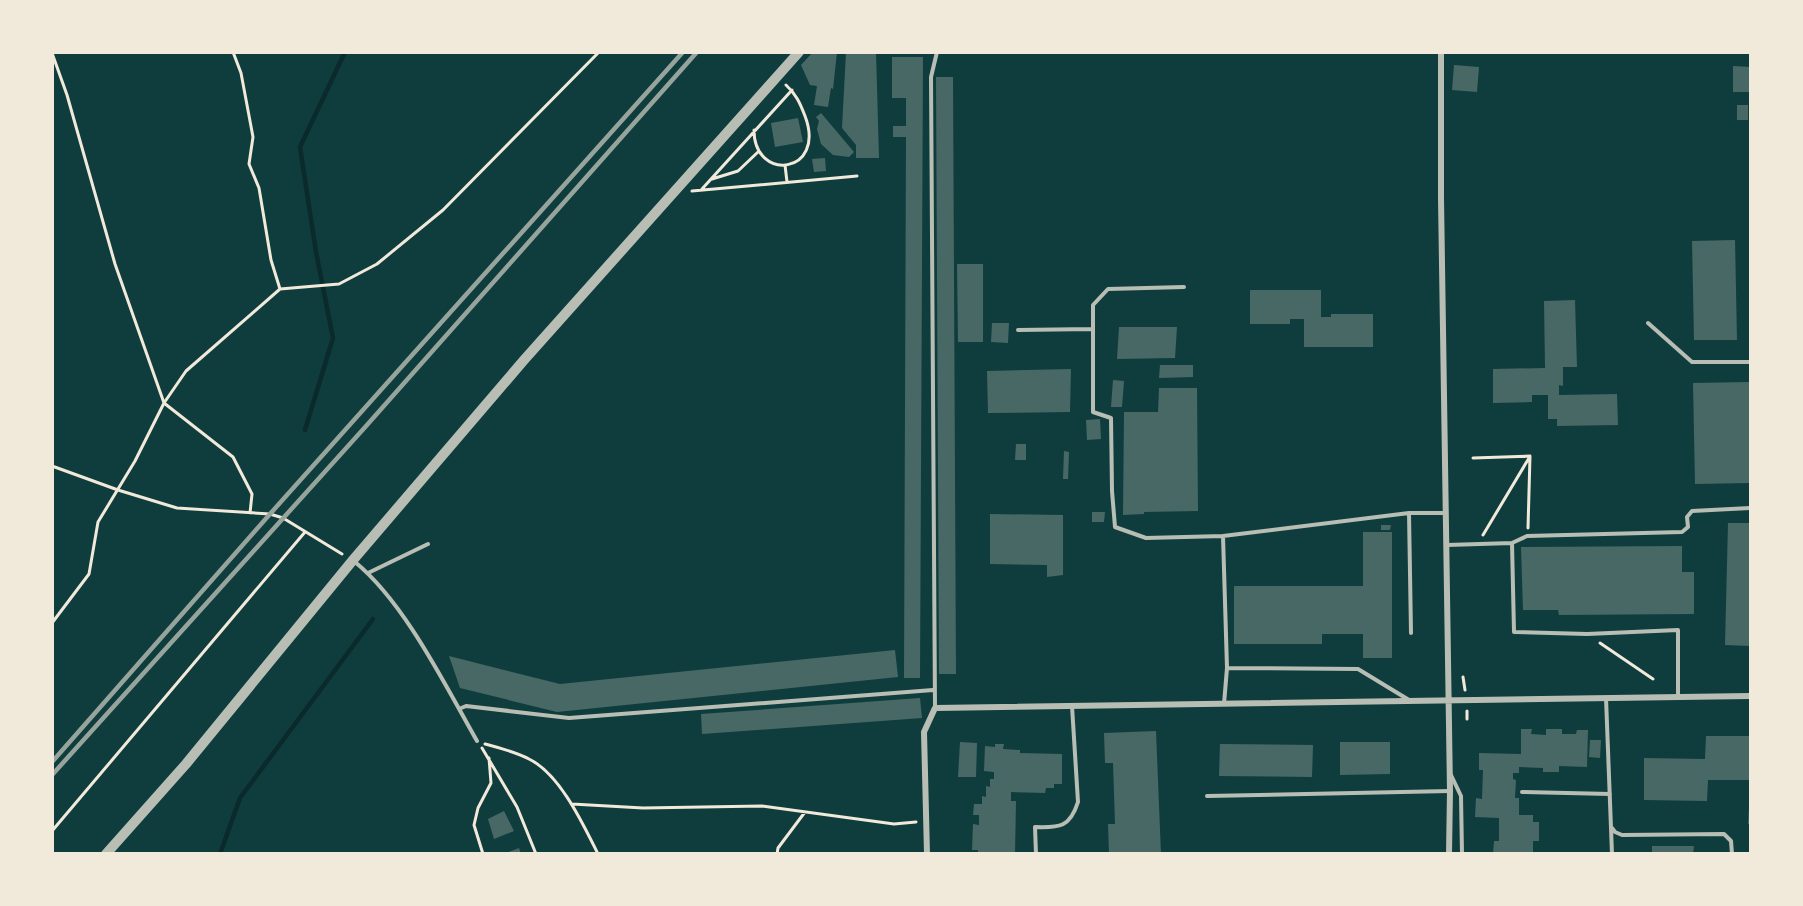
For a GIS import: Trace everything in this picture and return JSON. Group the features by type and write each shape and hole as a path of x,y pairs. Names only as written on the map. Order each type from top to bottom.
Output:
{"street":[{"path":"106,854 186,764 353,560 524,360 799,52"},
{"path":"1441,52 1441,198 1450,772 1449,854"},
{"path":"927,854 924,732 934,708 1750,696"}],"lane":[{"path":"934,708 931,77 937,52"},
{"path":"1184,287 1108,289 1094,305 1094,412 1111,418 1115,527 1146,538 1222,536 1409,513 1447,513"},
{"path":"1648,323 1692,362 1750,362"},
{"path":"1018,330 1093,329"},
{"path":"1447,545 1512,543 1527,536 1682,532 1688,527 1687,517 1692,511 1750,508"},
{"path":"1409,513 1411,633"},
{"path":"1222,536 1227,668 1224,704"},
{"path":"1512,543 1514,632 1587,634 1678,630 1678,697"},
{"path":"368,573 428,544"},
{"path":"353,560 368,573 419,640 477,741"},
{"path":"1227,668 1358,669 1411,701"},
{"path":"459,709 466,706 569,718 933,690"},
{"path":"1606,698 1612,854"},
{"path":"1035,854 1035,827 1056,828 1074,814 1078,802 1072,706"},
{"path":"1450,772 1461,796 1462,854"},
{"path":"1207,796 1450,791"},
{"path":"1521,792 1610,794"},
{"path":"1611,827 1622,835 1724,834 1731,841 1732,854"}],"path":[{"path":"233,52 241,73 253,137 249,164 259,188 272,260 280,289"},
{"path":"52,623 89,574 98,522 135,461 164,403 186,371 280,289 339,284 377,264 443,210 599,52"},
{"path":"52,53 67,95 115,264 164,403 233,457 252,494 250,513"},
{"path":"754,130 754,143 758,152 766,160 775,164 785,165 795,162 808,148 809,127 799,98 782,82"},
{"path":"701,190 792,90"},
{"path":"710,180 738,171 758,152"},
{"path":"785,165 787,182"},
{"path":"688,191 857,176"},
{"path":"1473,458 1530,456"},
{"path":"1527,536 1530,456"},
{"path":"1478,544 1530,456"},
{"path":"52,465 118,490 177,508 270,514 283,518 353,560"},
{"path":"52,831 305,532"},
{"path":"1587,634 1653,679"},
{"path":"477,741 518,807 536,854"},
{"path":"477,741 531,760 547,773 572,804 598,854"},
{"path":"483,854 474,825 478,808 491,783 488,756"},
{"path":"572,804 643,808 762,806 894,825 926,820"},
{"path":"777,854 778,848 805,812"}],"building":[{"path":"813,52 837,52 833,89 831,88 828,107 814,105 817,86 810,85 801,65"},
{"path":"846,52 876,52 879,158 856,158 856,145 842,128"},
{"path":"892,57 923,57 920,678 904,678 906,137 893,137 893,126 906,126 906,98 892,98"},
{"path":"1454,65 1479,67 1477,92 1452,90"},
{"path":"1733,66 1750,67 1750,92 1733,92"},
{"path":"936,77 953,77 956,674 939,674"},
{"path":"1737,105 1748,105 1748,120 1737,120"},
{"path":"821,113 854,152 849,157 833,155 821,144 817,129 819,121 816,117"},
{"path":"798,118 803,142 775,147 771,123"},
{"path":"825,158 826,171 814,172 812,159"},
{"path":"1735,240 1737,340 1694,340 1692,241"},
{"path":"957,264 983,264 983,342 958,342"},
{"path":"1250,290 1321,290 1321,317 1331,317 1331,314 1373,314 1373,347 1304,347 1304,319 1290,319 1290,324 1250,324"},
{"path":"1575,300 1577,367 1563,367 1563,386 1559,385 1559,395 1617,394 1618,425 1557,426 1557,419 1548,419 1548,395 1532,395 1532,402 1493,403 1493,369 1545,368 1544,301"},
{"path":"992,323 1009,323 1008,343 991,342"},
{"path":"1119,327 1177,327 1175,358 1117,359"},
{"path":"1160,365 1193,365 1193,377 1159,378"},
{"path":"1071,369 1070,412 988,413 987,371"},
{"path":"1113,380 1124,381 1122,407 1111,407"},
{"path":"1749,382 1750,483 1695,484 1693,383"},
{"path":"1159,388 1197,388 1198,511 1144,512 1144,514 1123,515 1124,412 1158,412"},
{"path":"1100,419 1101,439 1087,440 1086,420"},
{"path":"1016,444 1026,444 1026,460 1015,460"},
{"path":"1064,451 1069,452 1068,479 1063,479"},
{"path":"1092,512 1105,512 1104,522 1092,522"},
{"path":"990,514 1063,515 1063,575 1047,577 1047,565 990,564"},
{"path":"1728,523 1750,523 1750,646 1725,645"},
{"path":"1381,525 1391,525 1390,530 1381,530"},
{"path":"1363,532 1392,532 1392,658 1363,658 1363,634 1322,634 1322,644 1234,644 1234,586 1363,586"},
{"path":"1682,546 1682,572 1694,572 1694,614 1559,615 1558,610 1523,610 1521,547"},
{"path":"895,650 898,677 557,712 460,688 449,656 560,684"},
{"path":"920,698 922,718 702,734 701,714"},
{"path":"1521,729 1532,729 1531,734 1546,735 1546,729 1562,729 1562,734 1576,734 1577,730 1588,730 1587,767 1559,766 1559,772 1543,772 1543,768 1519,767 1519,773 1513,773 1513,779 1516,780 1515,798 1519,798 1519,815 1533,815 1533,822 1539,822 1539,841 1533,841 1533,854 1493,854 1494,841 1499,841 1499,818 1475,817 1476,798 1482,799 1483,770 1479,770 1479,753 1521,754"},
{"path":"1156,731 1161,854 1109,854 1108,824 1115,824 1113,763 1105,763 1104,733"},
{"path":"1706,736 1750,736 1750,780 1708,780 1707,801 1644,800 1644,758 1705,759"},
{"path":"1590,740 1601,740 1600,758 1589,757"},
{"path":"960,742 977,743 976,777 958,777"},
{"path":"1340,742 1390,742 1390,774 1340,775"},
{"path":"995,744 1004,744 1003,749 1020,750 1020,753 1062,754 1062,784 1054,784 1054,788 1046,788 1045,793 1011,792 1011,801 1016,801 1015,854 978,854 978,850 972,850 973,824 979,825 979,815 973,815 974,804 982,804 982,796 986,797 986,786 990,787 990,779 994,779 994,772 984,771 985,746 995,747"},
{"path":"1220,744 1313,745 1312,777 1219,776"},
{"path":"1749,807 1750,824 1748,824"},
{"path":"504,811 514,831 494,839 488,819"},
{"path":"1652,846 1694,846 1693,854 1652,854"},
{"path":"519,848 521,854 506,854 506,853"}],"waterway":[{"path":"305,430 333,338 316,252 300,147 345,52"},
{"path":"220,854 240,798 373,619"}],"railway":[{"path":"52,762 683,52"},
{"path":"52,775 367,425 697,52"}]}
